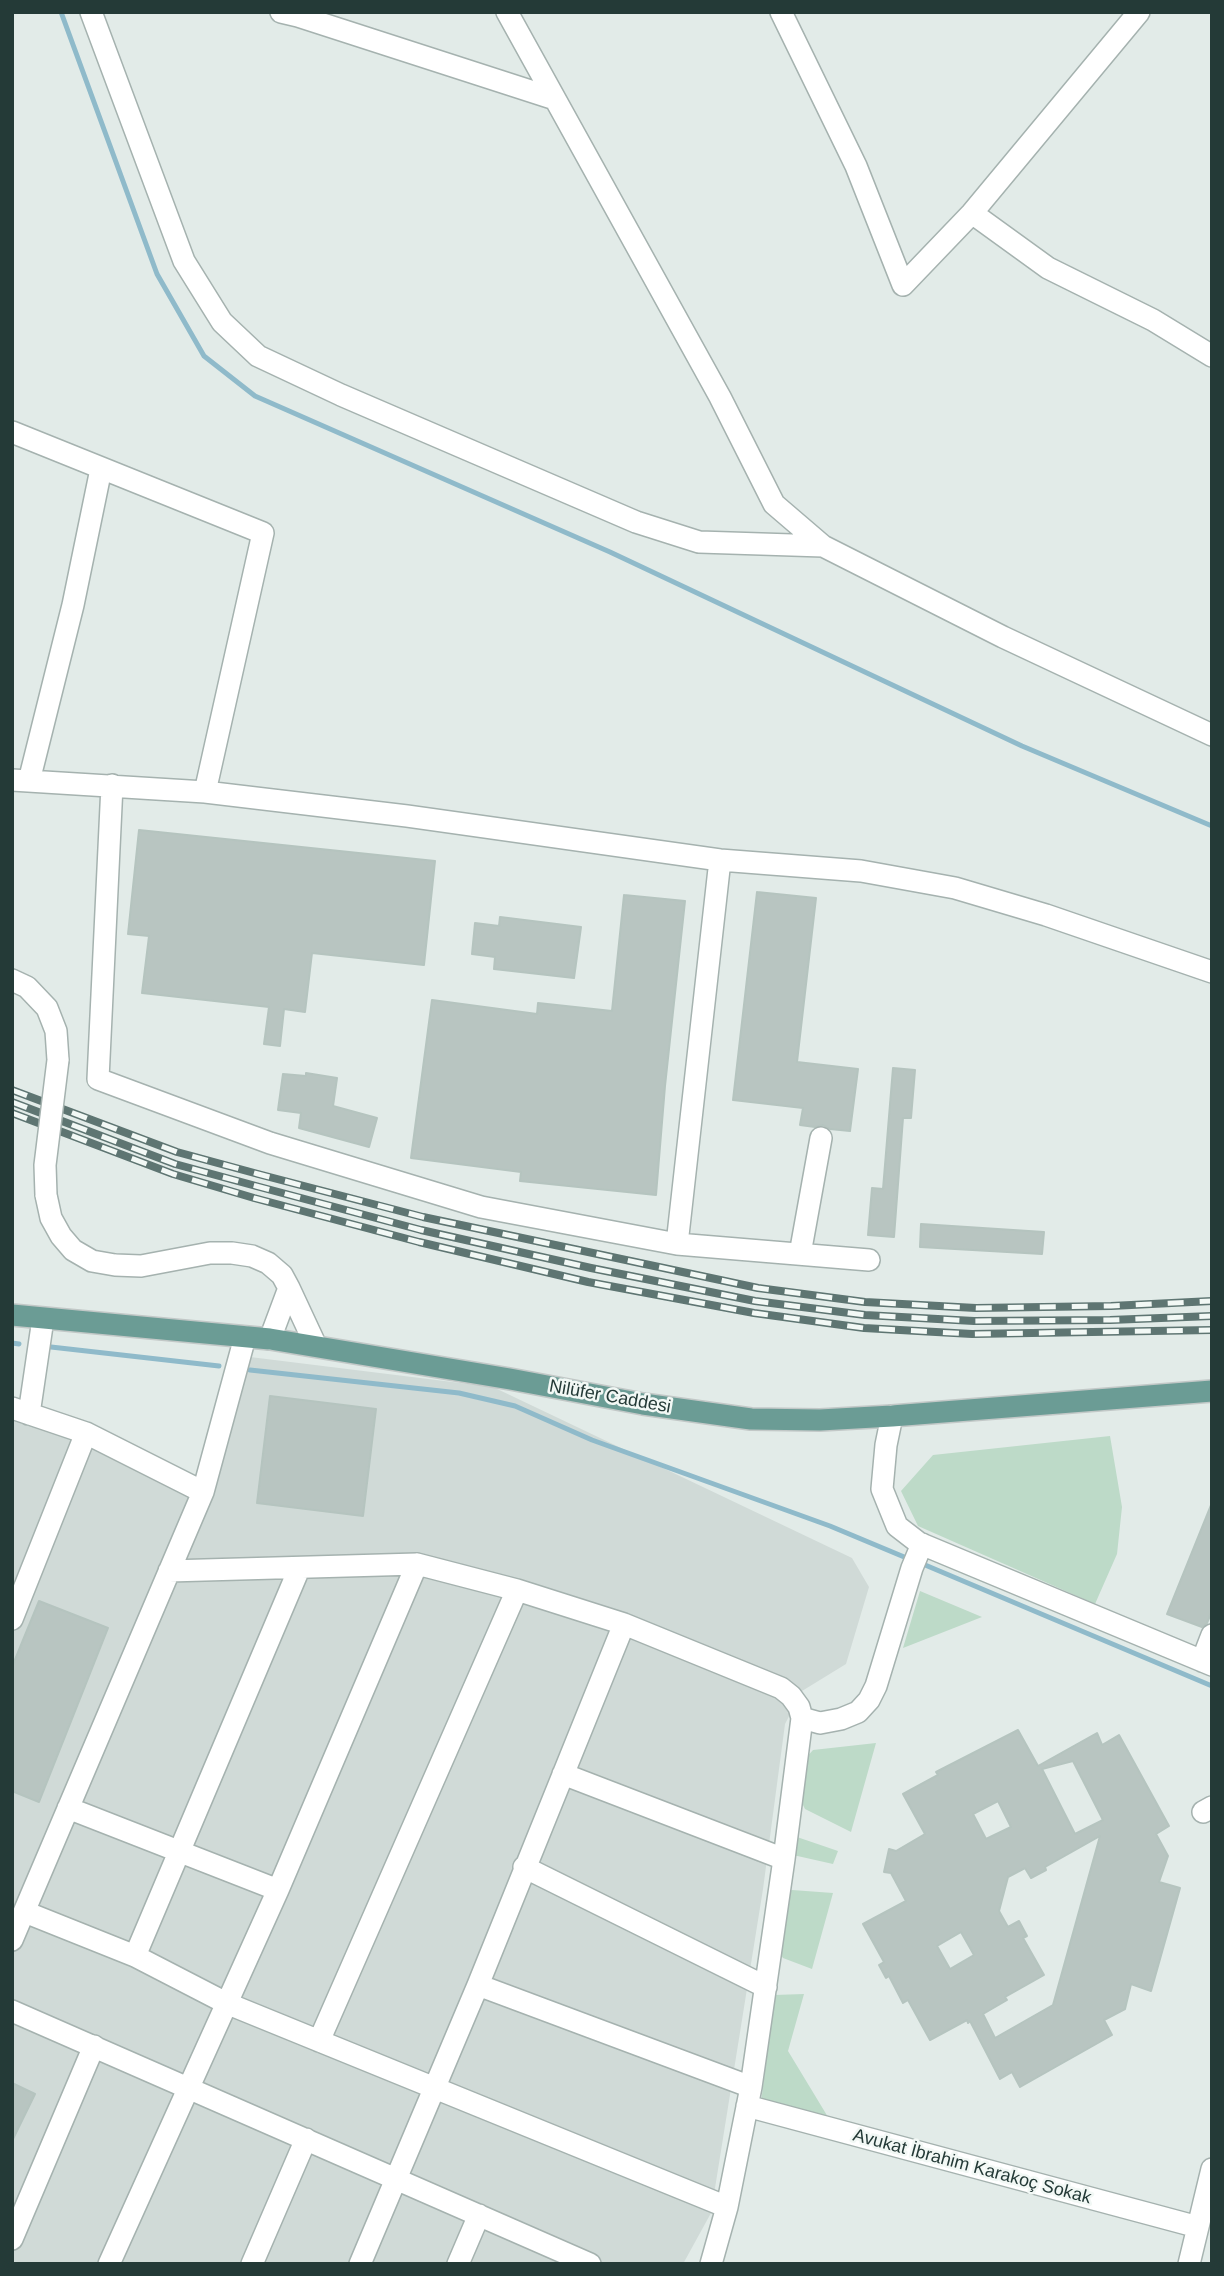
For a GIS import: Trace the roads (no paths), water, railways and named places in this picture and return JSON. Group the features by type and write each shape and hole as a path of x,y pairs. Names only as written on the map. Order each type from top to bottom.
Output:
{"main road":[{"name":"Nilüfer Caddesi","path":"12,1315 270,1339 643,1404 751,1419 820,1420 892,1416 1212,1391"}],"street":[{"path":"91,12 184,261 222,322 258,356 341,395 636,522 698,542 823,546"},
{"path":"281,12 555,99"},
{"path":"507,12 720,397 774,504 823,546 1003,637 1212,735"},
{"path":"781,12 856,166 902,285 972,213 1139,12"},
{"path":"972,213 1048,268 1153,320 1212,356"},
{"path":"12,432 263,533 205,792"},
{"path":"101,469 73,605 21,780 205,792 407,816 720,860 861,871 955,888 1046,915 1212,972"},
{"path":"112,785 98,1079 270,1143 481,1207 677,1244 869,1260"},
{"path":"677,1244 720,860"},
{"path":"12,980 27,987 47,1007 56,1031 58,1060 45,1165 46,1195 51,1218 61,1236 73,1250 92,1261 115,1265 141,1266 210,1253 252,1256 268,1263 282,1275 316,1346"},
{"path":"800,1254 821,1138"},
{"path":"270,1339 289,1288"},
{"path":"43,1319 20,1411 86,1433 203,1492"},
{"path":"12,1940 203,1492 245,1336"},
{"path":"892,1416 886,1445 883,1489 897,1526 922,1544 1207,1663 1212,1635"},
{"path":"12,1619 86,1433"},
{"path":"802,1718 820,1723 841,1719 858,1712 869,1700 876,1686 912,1568 922,1544"},
{"path":"169,1571 417,1564 517,1590 624,1624 781,1688 791,1696 799,1707 802,1718 766,1987 749,2097 727,2207 711,2264"},
{"path":"109,2264 278,1890 417,1564"},
{"path":"135,1956 299,1569"},
{"path":"319,2041 517,1590"},
{"path":"360,2264 478,1985 624,1624"},
{"path":"564,1774 784,1859"},
{"path":"68,1808 278,1890"},
{"path":"524,1867 766,1987"},
{"path":"25,1912 135,1956 226,2003 727,2207"},
{"name":"Avukat İbrahim Karakoç Sokak","path":"478,1985 749,2097 1198,2227"},
{"path":"12,2011 585,2263"},
{"path":"12,2239 94,2046"},
{"path":"252,2264 306,2139"},
{"path":"1189,2264 1212,2169"},
{"path":"458,2264 479,2215"}],"waterway":[{"path":"61,12 157,274 204,356 255,396 610,552 1022,746 1212,826"},
{"path":"12,1343 19,1344"},
{"path":"51,1347 219,1366"},
{"path":"250,1370 459,1393 515,1406 592,1440 830,1526 909,1559"},
{"path":"918,1562 1212,1686"}],"railway":[{"path":"12,1090 177,1152 258,1174 423,1217 758,1288 865,1302 976,1308 1212,1301"},
{"path":"12,1102 175,1164 256,1186 421,1230 755,1301 865,1315 974,1321 1212,1316"},
{"path":"12,1113 173,1174 254,1198 419,1242 588,1282 754,1313 864,1328 972,1334 1212,1330"}]}
